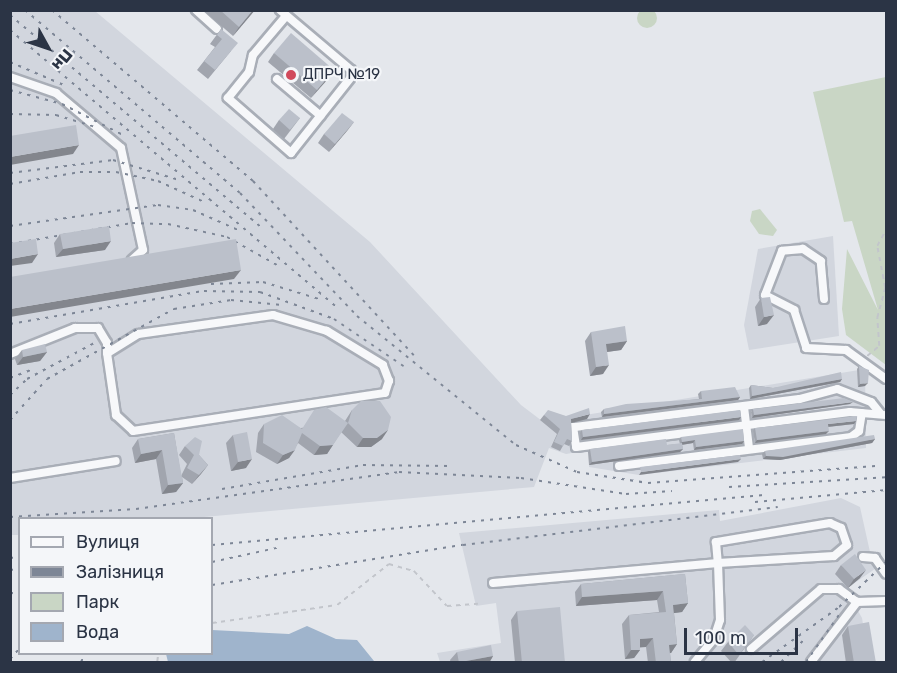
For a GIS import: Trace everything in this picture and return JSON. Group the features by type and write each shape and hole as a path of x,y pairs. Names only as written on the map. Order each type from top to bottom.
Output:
{"lane":[{"path":"196,10 217,28"},
{"path":"283,13 351,70 350,82 291,153 228,98 249,72 253,55 283,13"},
{"path":"10,78 56,93 121,148 143,250 136,260 125,261"},
{"path":"278,79 321,116"},
{"path":"824,299 821,261 803,249 782,251 765,295 794,310 806,348 846,350 864,359 886,379"},
{"path":"10,354 89,325 103,332 116,415 134,431 385,393 390,381 383,365 327,331 273,315 138,334 107,353"},
{"path":"837,388 872,402 883,414 862,412 576,447 573,427 744,407 837,388"},
{"path":"744,407 749,448"},
{"path":"619,466 851,437 859,431 862,412"},
{"path":"10,478 116,461"},
{"path":"493,583 718,563 834,556 847,538 830,523 734,537 716,542 718,563 720,620 714,639 695,663"},
{"path":"863,557 875,558 886,574"},
{"path":"751,649 821,589 838,590 856,602 886,601"},
{"path":"811,663 856,602"}],"path":[{"path":"864,359 879,346 877,318 885,288 877,246 886,230"},
{"path":"213,623 337,605 389,564 414,571 447,606 478,604"}],"shaded area":[{"path":"11,11 95,11 370,242 521,405 554,430 561,419 865,369 866,448 639,475 589,467 589,450 566,454 549,448 534,487 204,517 18,517 18,535 11,535"},
{"path":"833,236 839,336 749,350 744,325 758,249"},
{"path":"841,498 860,507 870,552 881,552 882,564 846,589 862,618 869,662 440,662 437,653 501,643 496,603 476,606 459,533 719,510 720,521"}],"green space":[{"path":"647,8 654,11 657,18 654,25 647,28 640,25 637,18 640,11"},
{"path":"886,77 886,365 846,335 842,309 847,249 878,310 852,221 844,222 813,92"},
{"path":"760,209 777,230 773,236 759,234 750,221 752,211"}],"water":[{"path":"307,626 336,639 357,640 374,661 391,662 168,662 166,655 213,655 213,630 289,634"}],"building":[{"path":"220,10 253,10 239,27"},
{"path":"221,29 238,43 215,70 204,61 222,39 217,35"},
{"path":"291,33 334,70 317,90 274,53"},
{"path":"289,109 300,118 290,130 279,120"},
{"path":"342,113 354,122 335,144 324,134"},
{"path":"76,125 79,145 10,157 10,136"},
{"path":"109,226 111,241 63,249 60,234"},
{"path":"36,239 38,254 10,259 10,243"},
{"path":"236,239 241,270 10,309 10,277"},
{"path":"770,297 774,315 764,317 761,298"},
{"path":"625,326 627,341 606,344 609,365 596,367 591,332"},
{"path":"45,344 47,352 23,357 22,350"},
{"path":"859,366 869,370 868,383 860,384"},
{"path":"841,372 842,379 752,396 751,385 773,388"},
{"path":"735,387 740,397 604,414 604,409 626,404 702,399 701,391"},
{"path":"844,398 853,402 754,415 753,409"},
{"path":"361,401 380,401 391,417 388,430 377,438 363,438 348,423 352,410"},
{"path":"326,407 348,423 333,445 320,446 302,433 295,450 283,455 263,443 264,424 282,415 302,429 314,410"},
{"path":"589,408 590,414 571,419 572,441 567,439 563,446 554,442 560,429 544,415 548,410 566,416"},
{"path":"740,410 741,417 583,437 582,430"},
{"path":"857,416 856,421 828,424 829,431 757,440 755,428"},
{"path":"743,429 744,441 696,447 695,440 682,442 681,437"},
{"path":"247,432 252,459 238,462 233,435"},
{"path":"174,433 183,483 168,485 162,450 141,454 138,439"},
{"path":"874,435 875,439 783,457 766,456 765,451"},
{"path":"195,437 202,441 199,455 208,465 199,475 187,468 194,455 185,446"},
{"path":"666,439 667,445 682,443 683,449 592,462 590,449"},
{"path":"740,455 741,459 641,472 640,467"},
{"path":"855,554 866,570 854,579 841,565"},
{"path":"685,574 688,603 673,605 677,644 669,645 671,663 656,663 653,638 640,639 640,650 631,650 629,615 666,612 663,591 582,597 581,584"},
{"path":"560,607 565,663 522,663 517,611"},
{"path":"869,622 876,663 854,663 848,626"},
{"path":"745,625 754,635 739,655 728,642"},
{"path":"491,645 493,656 459,663 457,652"}],"railway":[{"path":"25,10 240,193 357,316 516,445 577,472 648,483 875,466"},
{"path":"52,10 253,181 417,359"},
{"path":"10,15 262,228"},
{"path":"10,30 336,306"},
{"path":"10,62 66,86"},
{"path":"10,90 62,104 125,136"},
{"path":"10,114 56,115 93,126"},
{"path":"10,173 113,160 179,180"},
{"path":"10,184 80,172 116,172 158,181 204,202"},
{"path":"10,226 158,205 193,210 238,230"},
{"path":"10,244 132,223 168,224 227,237 277,265"},
{"path":"211,284 263,282 319,299"},
{"path":"10,324 204,291 260,292 334,319 405,367"},
{"path":"10,420 47,379 174,309 231,300 282,305"},
{"path":"10,395 27,379 94,343"},
{"path":"10,378 33,369"},
{"path":"222,489 363,465 450,466"},
{"path":"10,517 136,509 399,472 521,478 626,494 672,491"},
{"path":"729,487 886,477"},
{"path":"755,502 886,490"},
{"path":"213,545 764,495"},
{"path":"213,585 463,545 778,507"},
{"path":"213,562 281,547"},
{"path":"10,558 18,557"},
{"path":"762,662 839,607 886,562"},
{"path":"10,570 18,569"},
{"path":"10,594 18,591"},
{"path":"806,662 841,612"},
{"path":"781,662 804,640"},
{"path":"10,659 18,650"},
{"path":"81,662 84,655"}],"place":[{"name":"ДПРЧ №19","path":"291,75"}]}
